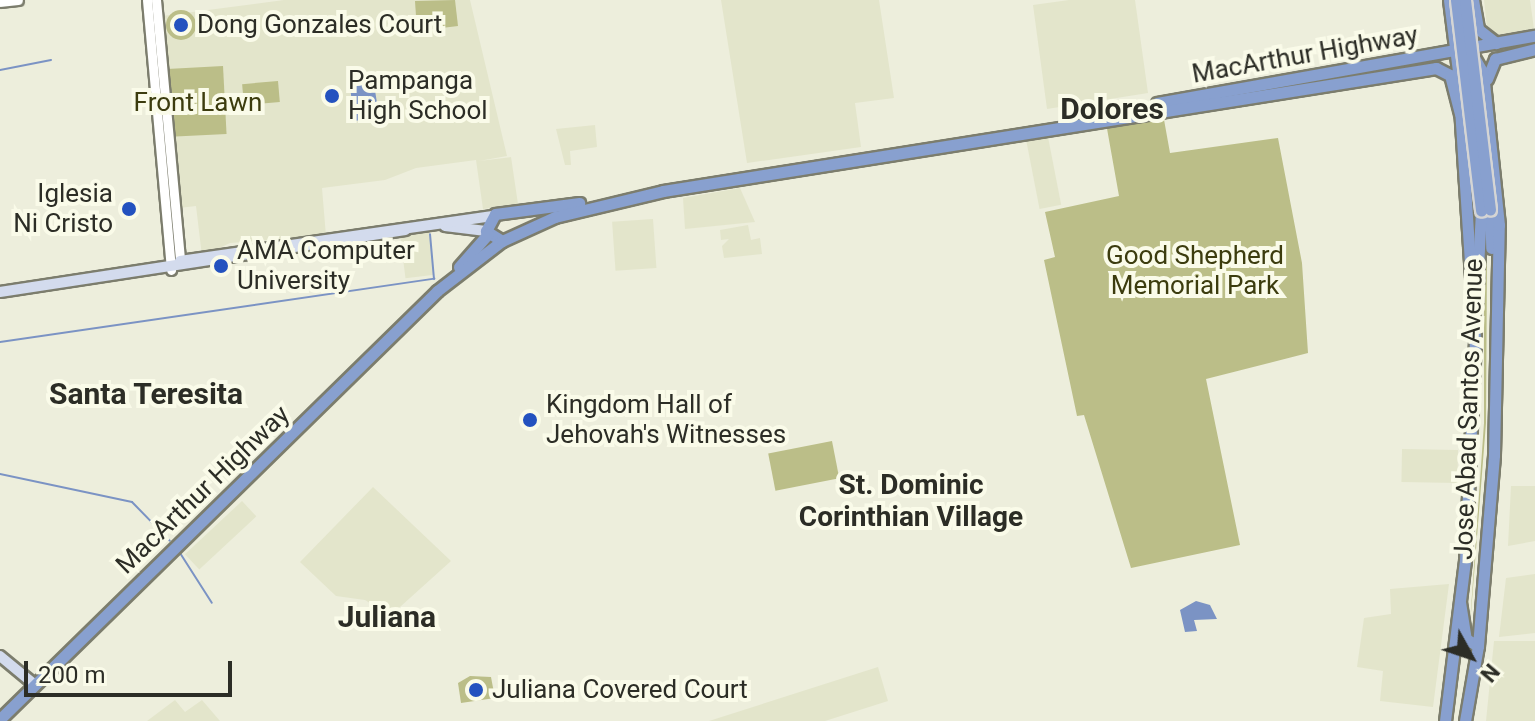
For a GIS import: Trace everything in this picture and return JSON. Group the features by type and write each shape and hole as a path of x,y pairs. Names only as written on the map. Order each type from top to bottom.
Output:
{"highway":[{"name":"Jose Abad Santos Avenue","path":"1445,721 1460,601 1475,311 1460,114 1462,50 1449,0"},
{"path":"1456,0 1495,280"},
{"path":"1465,0 1485,211 1481,287 1475,311"},
{"path":"1473,0 1478,29 1496,43"},
{"name":"MacArthur Highway","path":"0,719 437,291 487,233 491,216 595,203 752,176 1535,36"},
{"name":"Jose Abad Santos Avenue","path":"1486,97 1495,59 1535,49"},
{"name":"Jose Abad Santos Avenue","path":"1462,50 1483,73 1499,225 1495,280 1494,455 1478,646 1465,721"},
{"name":"Jose Abad Santos Avenue","path":"1443,69 1453,80 1460,114"},
{"name":"MacArthur Highway","path":"752,176 1443,69"},
{"path":"1459,79 1466,69 1483,73"},
{"name":"MacArthur Highway","path":"437,291 506,239 595,203"},
{"path":"487,233 506,239 514,224 505,214"},
{"path":"1460,601 1466,639 1478,646"},
{"path":"1453,658 1466,662 1473,686"}],"main road":[{"path":"180,261 491,216"},
{"path":"443,225 487,233"},
{"path":"0,292 171,270 405,230"},
{"path":"0,656 35,685"}],"street":[{"path":"0,2 18,0"},
{"path":"147,0 170,202 180,261"},
{"path":"156,0 170,202 171,270"}],"shaded area":[{"name":"Pampanga High School","path":"284,0 470,0 507,156 479,161 511,157 518,204 483,209 476,160 416,168 385,180 322,188 326,236 230,243 202,256 196,206 179,208 162,16"},
{"path":"721,0 879,0 894,98 855,103 861,147 747,163"},
{"path":"1069,0 1135,0 1148,93 1047,109 1033,5"},
{"path":"1484,0 1530,0 1534,29 1496,35 1487,27"},
{"path":"595,125 597,147 570,151 571,165 565,165 556,129"},
{"path":"1048,137 1061,205 1040,209 1026,141"},
{"path":"740,188 755,222 685,229 683,198"},
{"path":"653,219 656,268 616,271 612,222"},
{"path":"748,225 751,240 760,238 762,254 724,258 722,246 729,239 721,240 720,230"},
{"path":"429,232 434,275 405,278 400,236"},
{"path":"1402,449 1458,450 1457,483 1401,482"},
{"path":"1511,486 1535,486 1535,541 1508,546"},
{"path":"373,487 451,561 390,616 365,600 336,596 300,562"},
{"path":"242,501 256,516 199,570 185,554"},
{"path":"1535,574 1535,633 1499,637 1506,578"},
{"path":"1449,584 1433,707 1380,701 1383,671 1357,667 1364,618 1391,614 1390,589"},
{"path":"1494,641 1535,641 1535,721 1486,721"},
{"path":"878,667 888,701 825,721 709,721"},
{"path":"175,700 185,712 202,700 220,721 147,721"}],"green space":[{"path":"455,0 458,26 417,31 415,1"},
{"name":"Dong Gonzales Court","path":"181,10 187,11 195,19 195,31 187,39 181,40 175,39 167,31 166,25 167,19 175,11"},
{"name":"Front Lawn","path":"223,66 227,134 171,137 167,69"},
{"path":"278,81 280,102 244,105 242,84"},
{"name":"Good Shepherd Memorial Park","path":"1163,114 1170,153 1278,138 1302,263 1308,353 1206,379 1240,545 1131,568 1084,415 1077,416 1044,260 1055,257 1045,212 1119,196 1106,123"},
{"path":"1484,212 1487,261 1486,423 1469,638 1484,423"},
{"path":"832,441 839,478 775,491 768,453"},
{"name":"Juliana Covered Court","path":"470,676 491,677 495,698 461,703 458,683"}],"water":[{"path":"374,84 377,103 369,109 370,119 354,121 350,86"},
{"path":"1196,601 1210,605 1217,619 1194,620 1197,631 1185,632 1180,610"}],"waterway":[{"path":"0,70 51,60"},
{"path":"0,342 434,279 430,234"},
{"path":"0,474 132,502 170,541"},
{"path":"180,553 212,603"}],"place":[{"name":"Dong Gonzales Court","path":"181,25"},
{"name":"Pampanga High School","path":"332,96"},
{"name":"Iglesia Ni Cristo","path":"129,209"},
{"name":"AMA Computer University","path":"221,266"},
{"name":"Kingdom Hall of Jehovah's Witnesses","path":"530,420"},
{"name":"Juliana Covered Court","path":"476,690"}],"district":[{"name":"Dolores","path":"1112,109"},
{"name":"Santa Teresita","path":"146,394"},
{"name":"St. Dominic Corinthian Village","path":"911,501"},
{"name":"Juliana","path":"387,617"}]}
